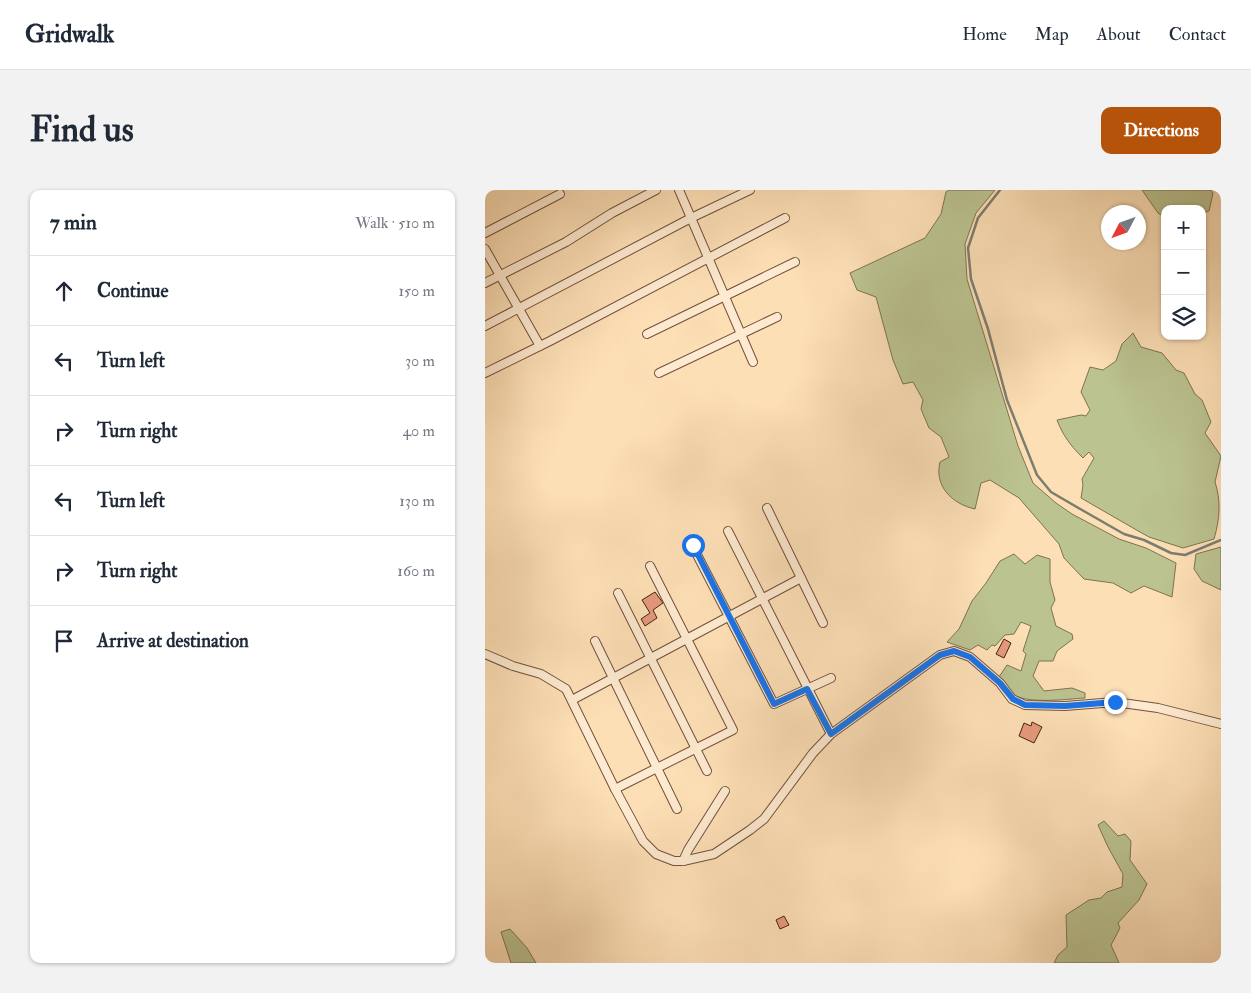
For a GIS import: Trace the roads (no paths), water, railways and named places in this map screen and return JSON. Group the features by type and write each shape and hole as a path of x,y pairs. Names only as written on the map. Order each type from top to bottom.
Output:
{"street":[{"path":"485,282 566,242 612,213 656,190"},
{"path":"679,190 753,362"},
{"path":"485,326 691,218 751,190"},
{"path":"485,233 560,194"},
{"path":"485,373 785,218"},
{"path":"485,249 539,346"},
{"path":"647,334 795,262"},
{"path":"659,373 777,317"},
{"path":"767,508 823,623"},
{"path":"728,531 831,734"},
{"path":"693,545 774,704 831,678"},
{"path":"615,789 733,730 650,566"},
{"path":"572,700 801,578"},
{"path":"618,593 707,771"},
{"path":"595,641 677,809"},
{"path":"485,654 513,666 541,674 566,689 643,841 656,854 674,861 683,861 714,854 764,819 813,753 831,734 940,655 954,651 970,657 1000,683 1013,699 1025,705 1065,706 1115,702 1158,708 1221,724"},
{"path":"683,861 725,791"}],"waterway":[{"path":"1000,190 978,218 968,248 971,279 988,329 1007,400 1037,475 1051,492 1124,534 1144,540 1171,553 1185,555 1221,540"}]}
